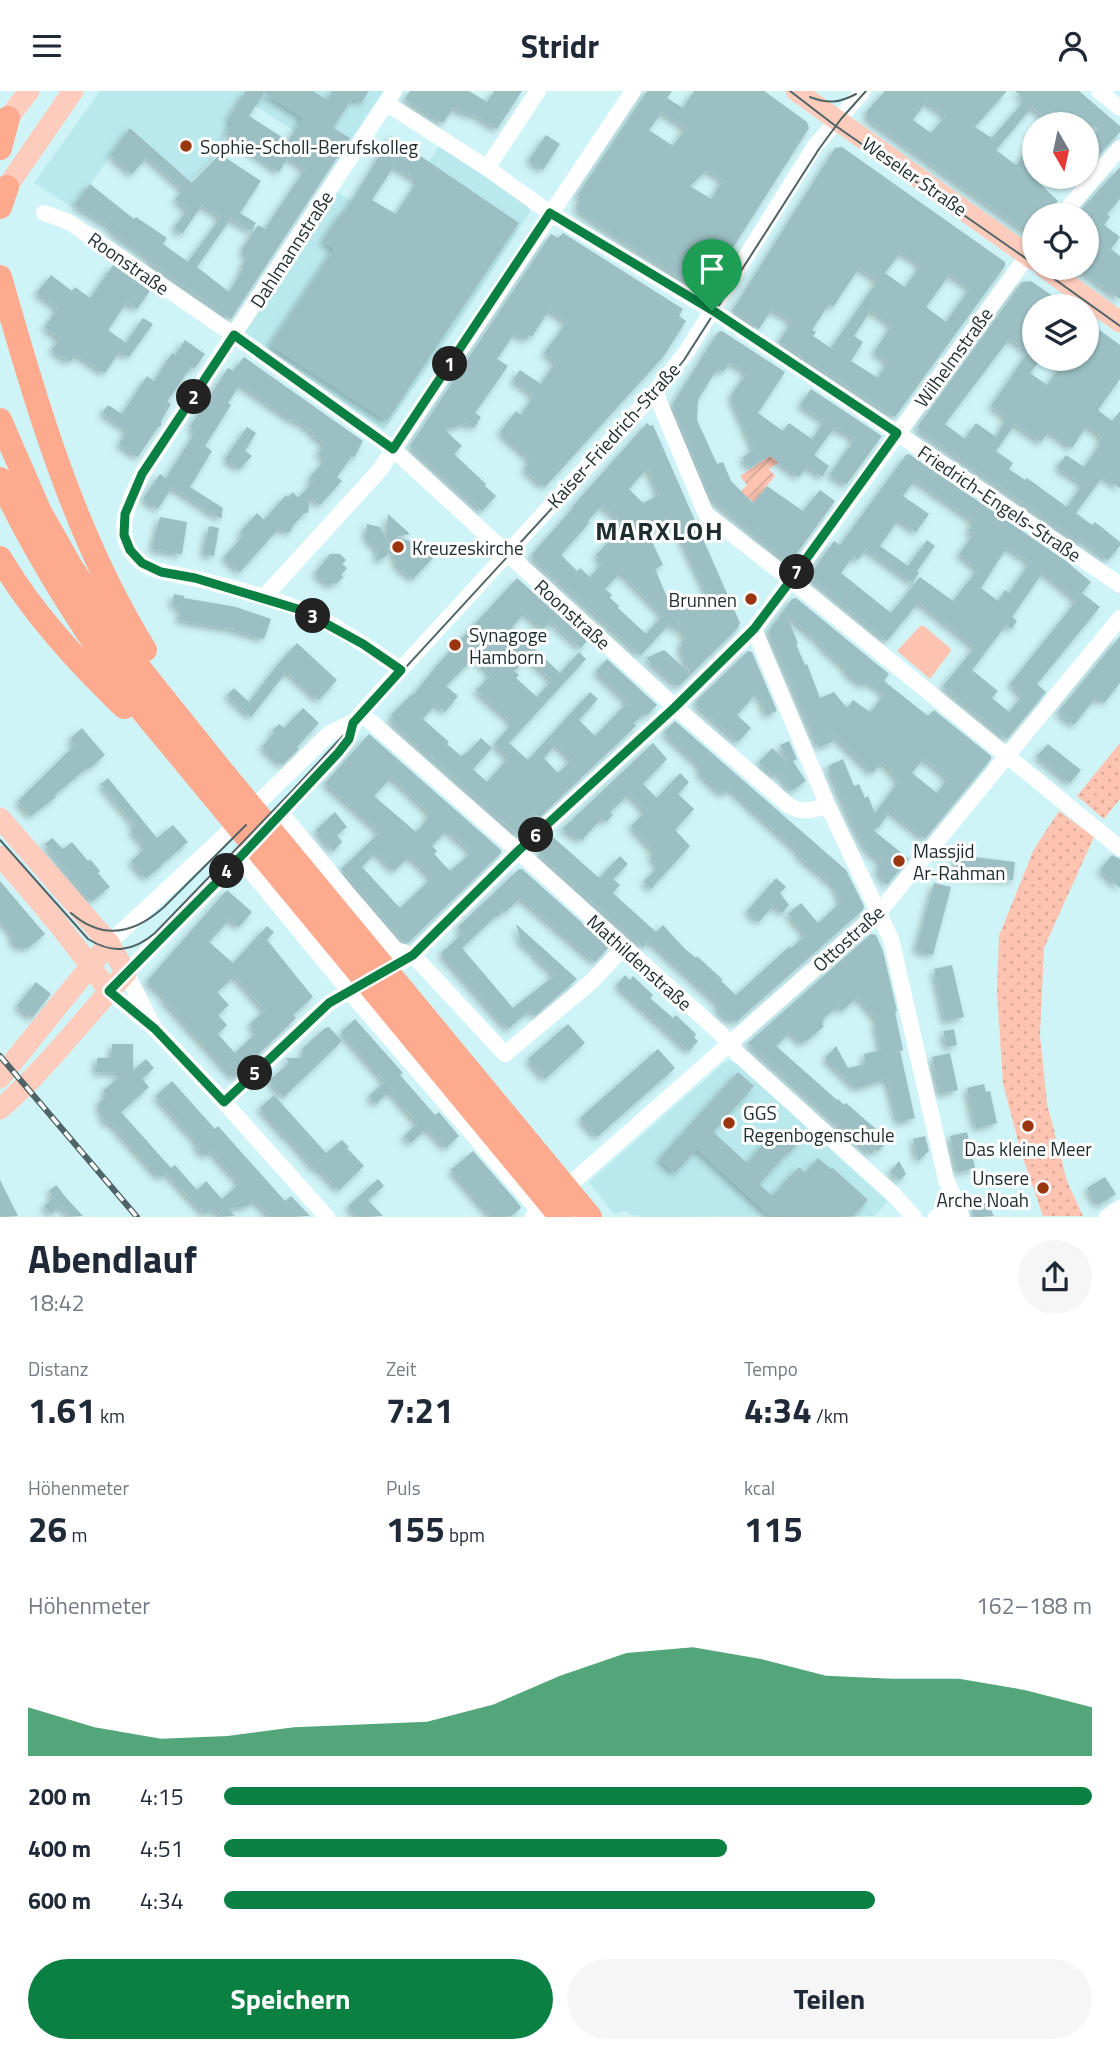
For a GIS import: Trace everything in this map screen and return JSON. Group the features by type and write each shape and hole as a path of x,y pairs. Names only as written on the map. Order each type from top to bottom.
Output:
{"highway":[{"path":"0,148 4,124"},
{"path":"0,277 55,458 88,542 189,749"},
{"path":"0,319 24,359"},
{"path":"0,420 40,512 71,567 189,749 590,1216"},
{"path":"0,479 26,533 79,623 141,709 189,749"},
{"path":"0,558 61,643 96,680 189,749"},
{"path":"212,777 544,1215"}],"main road":[{"path":"4,124 29,91"},
{"path":"2,197 73,91"},
{"name":"Weseler Straße","path":"796,91 1022,247"},
{"path":"1062,280 1120,322"},
{"path":"0,818 109,943 126,973"},
{"path":"0,856 109,991"},
{"name":"Kaiser-Friedrich-Straße","path":"0,1078 109,943"},
{"name":"Kaiser-Friedrich-Straße","path":"0,1109 45,1064 126,973"}],"street":[{"path":"487,168 538,91"},
{"path":"264,597 379,471 633,91"},
{"name":"Kaiser-Friedrich-Straße","path":"109,943 330,733 357,718 655,393 679,362 816,146 863,91"},
{"path":"1099,91 1120,108"},
{"name":"Friedrich-Engels-Straße","path":"390,97 550,213 712,311 1120,585"},
{"name":"Dahlmannstraße","path":"390,97 142,474 125,514 124,535 130,550 142,563 161,572 195,578 301,610 363,644 401,670"},
{"path":"1072,203 1120,148"},
{"name":"Roonstraße","path":"44,213 69,222 234,335 393,449 675,707 788,805 798,811 808,812 828,806"},
{"name":"Wilhelmstraße","path":"224,1102 329,1003 413,955 518,851 675,707 754,629 1022,267"},
{"path":"655,393 706,514 1120,848"},
{"name":"Ottostraße","path":"544,1215 728,1043 879,912 1120,618"},
{"path":"754,629 828,806 879,912 896,957 943,1167 960,1212 936,1216"},
{"name":"Kaiser-Friedrich-Straße","path":"126,973 345,745 357,718"},
{"name":"Mathildenstraße","path":"357,718 518,851 893,1193 914,1216"},
{"path":"281,813 396,950 413,955 505,1054 591,982 624,947"},
{"path":"240,857 349,991 544,1215"},
{"path":"304,936 353,900"},
{"path":"126,973 155,1029"},
{"path":"109,991 155,1029 327,1216"},
{"path":"1107,1216 1120,1208"}],"shaded area":[{"name":"Sophie-Scholl-Berufskolleg","path":"100,91 383,91 338,159 248,101 226,134 219,153 190,181 131,128 73,208 34,183"},
{"path":"439,146 522,201 530,212 452,333 384,430 245,332 338,192 388,226"},
{"path":"770,456 779,462 769,469 775,476 754,502 740,492 747,485 740,476"},
{"path":"920,626 924,626 951,651 930,679 897,651"},
{"path":"1120,743 1120,799 1104,819 1077,796"},
{"path":"1059,811 1094,837 1044,948 1040,1035 1047,1103 1067,1181 1083,1216 1043,1216 1021,1152 1003,1084 997,993 999,936 1034,849"},
{"name":"GGS Regenbogenschule","path":"725,1062 737,1064 888,1202 874,1216 639,1217 625,1211 614,1214 589,1182"}],"building":[{"path":"246,91 313,91 327,100 332,91 369,91 361,103 353,97 333,128 350,138 231,319 150,262 151,260 114,233 109,226 75,205 90,184 134,219 136,217 167,238 163,244 188,262 221,217 202,205 182,234 174,228 188,209 175,199 184,190 147,157 132,174 111,155 130,128 192,183 220,154 261,181 240,213 256,223 251,231 231,218 197,267 229,292 248,256 241,251 258,225 265,229 305,169 288,157 279,172 226,134 233,123 228,119","holes":["264,93 303,118 288,141 249,116"]},
{"path":"410,91 469,91 487,102 494,91 522,91 497,129 474,114 464,114 454,107 443,123 405,99"},
{"path":"647,91 672,91 667,98 683,108 694,91 764,91 807,122 809,128 706,290 701,291 590,219 576,208 582,199 577,196","holes":["662,112 686,128 673,146 649,130","707,170 723,180 711,199 690,186"]},
{"path":"885,91 1007,91 975,127 992,138 1025,100 1015,91 1079,91 1120,126 1120,132 1100,154 1099,128 1103,124 1099,124 1099,112 1038,112 1032,107 1028,112 1022,112 1022,119 996,150 1016,165 1022,157 1022,189 1045,189 1058,201 1022,203 1022,229 867,118 867,111","holes":["926,102 946,116 931,133 913,120"]},
{"path":"546,135 560,144 543,170 529,160"},
{"path":"391,136 519,223 387,421 270,345 334,249 323,241 343,211 345,212","holes":["394,166 418,181 396,214 372,200"]},
{"path":"842,147 1005,262 1005,266 895,417 779,342 792,321 772,309 759,329 732,311 835,148","holes":["901,252 921,265 905,287 885,273","859,268 878,280 831,348 813,336 816,332 812,330 829,304 833,307","950,274 970,288 946,322 926,307","871,310 892,325 874,352 888,361 878,378 851,361 863,342 854,336"]},
{"path":"1120,167 1120,199 1107,214 1110,217 1104,225 1120,237 1111,249 1120,256 1120,299 1094,280 1099,280 1099,203 1087,203"},
{"path":"563,233 683,309 679,316 686,321 663,357 545,487 524,469 531,460 500,432 516,411 521,415 534,395 513,380 520,370 541,384 556,361 544,353 567,322 549,310 532,337 529,335 526,340 515,333 497,359 508,366 475,413 481,417 474,428 466,423 445,430 462,446 454,454 496,496 482,511 410,446 551,234 558,238"},
{"path":"113,265 150,291 137,309 127,302 108,330 126,343 143,318 153,324 129,357 120,351 105,373 76,354 70,362 52,350 60,339 45,327 58,308 37,293 51,275 72,291 75,287 90,298"},
{"path":"1031,281 1050,294 1022,294 1022,347 1010,338 945,424 965,439 976,423 996,437 1007,417 991,406 1022,361 1022,371 1032,371 1030,373 1047,385 1057,371 1099,371 1099,330 1120,345 1120,379 1098,410 1112,421 1120,411 1120,488 1103,476 1076,513 1092,525 1095,522 1120,542 1120,546 1108,560 919,430 918,426 1022,282","holes":["1015,424 1041,442 1049,431 1072,448 1087,425 1102,437 1100,445 1084,467 1066,455 1057,467 1083,484 1067,507 1027,478 1025,480 1009,469 1013,463 996,451"]},
{"path":"722,331 785,372 758,413 783,431 789,423 812,439 825,421 800,405 811,389 882,436 846,485 830,474 855,439 835,427 814,455 829,466 822,477 807,466 799,477 770,456 750,468 742,458 754,449 731,396 747,372 730,362 723,372 718,369 715,372 698,400 697,420 717,464 723,462 731,481 753,503 767,486 803,511 820,490 835,501 792,560 787,561 710,497 672,405 718,332"},
{"path":"185,340 205,354 194,369 191,367 167,402 171,404 161,426 138,457 119,444 128,430 102,413 108,405 122,414 147,376 154,381 172,353 175,355"},
{"path":"244,357 363,441 354,458 352,456 337,477 342,481 320,505 310,496 308,513 304,513 291,532 285,532 280,527 240,572 224,557 244,535 240,532 257,513 264,520 286,495 288,497 293,492 297,497 300,496 313,482 309,478 326,459 318,454 325,444 312,434 313,432 240,384 228,403 231,405 205,446 212,451 190,487 223,508 221,519 172,487 158,509 143,499 160,474 166,478 196,431 190,427 228,368 233,371"},
{"path":"647,423 653,425 740,623 680,685 676,685 646,658 664,650 690,673 680,646 686,639 676,616 680,633 670,623 641,655 533,558 533,553","holes":["648,467 659,495 643,503 629,489","602,505 624,525 596,555 603,562 590,577 580,568 577,571 561,555","670,514 708,595 672,609 655,569 663,565 650,537","621,572 663,615 646,634 618,608 610,598 612,595 605,589"]},
{"path":"247,427 256,433 245,451 252,456 240,469 225,459"},
{"path":"909,454 1066,561 1091,582 1082,593 1100,607 1037,684 1046,692 1007,739 943,686 975,647 919,602 887,641 810,577 834,541 840,545","holes":["915,480 974,521 968,531 974,534 959,554 978,569 953,601 920,577 891,613 841,573 853,556 858,560 866,549 912,582 935,546 927,540 908,566 880,546 899,519 916,532 929,514 903,496","1007,547 1030,562 1009,593 1005,590 998,601 981,588","1043,572 1077,600 1010,684 1023,695 1009,712 992,698 998,691 972,670 1006,625 1012,629 1017,621 1012,617"]},
{"name":"Kreuzeskirche","path":"388,514 410,534 396,537 420,544 434,557 413,579 399,569 388,539 387,556 376,561 378,549 366,538 367,524 380,527 386,539"},
{"path":"160,517 187,522 182,554 152,549"},
{"path":"209,526 219,528 214,556 203,554"},
{"path":"330,554 340,554 346,560 342,564 347,568 341,575 343,577 330,586 315,573"},
{"path":"517,578 587,641 581,648 551,621 543,629 525,613 512,627 560,673 579,652 586,659 509,743 528,760 590,692 598,699 579,720 595,736 628,702 596,671 607,659 657,705 634,723 636,726 540,817 533,813 530,817 535,821 518,835 391,721 394,718 391,715 413,695","holes":["475,657 491,675 476,690 513,723 494,744 509,757 487,782 473,769 492,748 481,738 461,756 423,719 436,704 445,712 458,696 446,686","528,657 552,680 537,697 516,678 519,675 514,671","556,744 572,760 558,773 544,758"]},
{"path":"174,594 236,607 271,619 264,639 229,628 179,620 181,607 172,605"},
{"path":"796,598 889,674 884,681 928,716 934,710 991,756 925,839 890,811 879,827 873,830 909,859 887,885 877,869 882,862 868,851 852,822 828,766 843,759 854,786 859,784 875,813 899,781 883,762 872,773 831,732 834,741 819,747 769,632 792,599","holes":["786,614 823,645 854,679 864,686 867,681 885,694 870,712 853,700 847,708 834,692 820,698","924,758 948,778 937,793 912,773"]},
{"path":"1120,636 1120,683 1104,703 1096,697 1074,725 1058,712"},
{"path":"297,643 337,680 319,700 287,671 251,717 227,695 234,688 249,702"},
{"path":"748,651 752,652 777,711 767,715 758,692 737,715 751,728 738,742 697,705 697,700"},
{"path":"303,708 319,723 297,747 299,749 282,765 262,747 279,724 284,728"},
{"path":"675,721 846,870 864,906 863,910 736,1022 732,1018 729,1021 717,1009 720,1005 649,940 643,947 540,855 540,850 553,837 599,878 620,856 628,864 613,879 620,885 613,893 656,932 663,925 736,995 806,935 788,914 801,903 818,923 841,902 835,887 729,788 723,795 698,772 702,768 664,732"},
{"path":"82,728 105,755 31,816 18,801 75,745 70,739"},
{"path":"369,734 501,850 501,853 408,943 402,941 341,869 380,832 325,783","holes":["392,777 430,813 416,832 374,796","447,830 472,852 450,871 434,854 437,851 432,846","376,852 394,871 410,856 432,878 400,908 362,867"]},
{"path":"789,741 797,759 793,761 806,781 791,791 778,772 774,776 759,762 772,748 788,763 780,745"},
{"path":"653,743 667,759 643,784 657,798 680,773 689,782 678,794 694,809 675,830 690,846 651,889 644,881 659,866 650,857 655,852 631,826 646,811 629,794 610,812 613,815 606,822 602,818 582,840 562,829"},
{"path":"1048,744 1081,770 1070,783 1037,756"},
{"path":"108,778 157,838 173,825 188,842 146,878 131,861 146,847 131,830 136,826 101,784"},
{"path":"335,812 347,827 337,835 342,842 333,851 316,830"},
{"path":"52,838 63,849 72,842 88,861 90,859 110,887 91,902 45,844"},
{"path":"957,855 1015,862 1013,880 955,875"},
{"path":"1112,855 1120,859 1120,888 1100,870"},
{"path":"519,869 609,947 595,962 521,898 496,916 462,948 513,1008 555,975 536,957 535,952 527,949 525,944 522,945 516,924 577,979 535,1016 530,1010 508,1029 441,953 463,933 458,927"},
{"path":"776,878 786,887 780,893 789,905 782,913 774,905 759,922 747,911"},
{"path":"0,881 45,934 27,949 23,945 19,949 11,939 14,936 0,920"},
{"path":"934,883 951,887 933,955 916,950"},
{"path":"227,890 252,912 239,927 230,919 209,942 233,963 267,926 274,932 267,940 313,997 293,1015 296,1018 234,1078 163,999 165,997 147,981","holes":["235,976 265,1010 250,1024 257,1032 235,1053 218,1034 227,1025 218,1015 229,1005 217,992"]},
{"path":"871,934 876,935 883,951 897,1011 895,1012 903,1050 900,1051 915,1118 898,1122 887,1079 856,1088 825,1058 836,1046 848,1068 866,1064 864,1054 881,1050 875,1022 879,1022 858,997 842,1011 838,1006 823,1019 824,1026 808,1040 801,1043 791,1032 776,1046 837,1100 844,1105 846,1103 876,1129 873,1131 886,1143 871,1154 748,1043"},
{"path":"952,965 964,1017 945,1021 934,969"},
{"path":"625,975 630,980 633,976 653,995 650,998 673,1018 676,1015 696,1034 694,1037 698,1041 689,1051 617,985"},
{"path":"36,982 51,994 32,1018 17,1006"},
{"path":"355,1019 403,1073 400,1075 435,1115 439,1112 459,1136 446,1148 427,1128 411,1143 404,1136 418,1123 390,1091 376,1104 369,1096 385,1081 341,1032"},
{"path":"568,1024 585,1043 545,1079 528,1059"},
{"path":"329,1027 342,1041 284,1097 271,1083 271,1079 289,1063 286,1058 303,1058 303,1048"},
{"path":"954,1029 957,1045 947,1047 943,1031"},
{"path":"112,1044 133,1044 133,1071 146,1059 154,1068 142,1079 149,1087 121,1112 171,1168 160,1178 110,1122 108,1124 101,1116 104,1113 97,1105 107,1095 103,1091 123,1073 96,1072 97,1058 112,1058"},
{"path":"658,1049 675,1068 597,1137 580,1118"},
{"path":"950,1053 958,1090 940,1094 932,1057"},
{"path":"738,1072 754,1086 713,1132 747,1163 768,1139 774,1145 788,1130 800,1141 759,1184 772,1196 799,1167 805,1173 818,1158 868,1200 853,1216 770,1216 697,1149 675,1173 659,1159"},
{"path":"172,1081 215,1129 218,1126 285,1201 291,1196 310,1216 270,1216 255,1200 248,1206 228,1209 235,1216 209,1212 213,1207 205,1214 166,1172 175,1165 197,1190 206,1181 222,1199 240,1183 211,1151 205,1156 196,1146 199,1144 156,1096"},
{"path":"984,1084 986,1092 990,1091 997,1123 976,1128 967,1088"},
{"path":"274,1095 326,1153 342,1140 364,1166 339,1190 318,1168 316,1170 260,1108"},
{"path":"967,1132 975,1168 958,1172 950,1136"},
{"path":"925,1136 929,1151 918,1161 913,1139"},
{"path":"473,1151 521,1208 511,1216 491,1216 451,1170"},
{"path":"899,1161 906,1174 900,1180 890,1172"},
{"path":"1105,1177 1116,1194 1098,1205 1087,1188"},
{"path":"378,1179 384,1186 368,1200 383,1216 357,1216 348,1206"},
{"path":"0,1180 18,1216 0,1216"},
{"path":"56,1185 83,1216 70,1216 61,1206 51,1214 44,1206 54,1197 49,1191"},
{"path":"987,1202 994,1216 974,1216 971,1210"}],"tram line":[{"path":"790,91 1022,256"},
{"path":"0,840 88,939 106,947 122,949 139,944 155,933 293,790 656,395 684,360 819,149 866,91"},
{"path":"810,97 833,101 856,94"},
{"path":"1056,280 1120,326"},
{"path":"71,913 83,922 107,931 118,931 141,923 164,907 246,825"}],"railway":[{"path":"0,1056 137,1217"}],"place":[{"name":"Sophie-Scholl-Berufskolleg","path":"186,146"},
{"name":"Kreuzeskirche","path":"398,547"},
{"name":"Brunnen","path":"751,599"},
{"name":"Synagoge Hamborn","path":"455,645"},
{"name":"Massjid Ar-Rahman","path":"899,861"},
{"name":"GGS Regenbogenschule","path":"729,1123"},
{"name":"Das kleine Meer","path":"1028,1126"},
{"name":"Unsere Arche Noah","path":"1043,1188"}],"district":[{"name":"MARXLOH","path":"660,530"}],"route":[{"path":"550,213 712,311 897,433 754,629 675,707 518,851 413,955 329,1003 224,1102 155,1029 109,991 214,885 338,753 349,739 353,723 401,670 363,644 301,610 195,578 161,572 142,563 130,550 124,535 125,514 142,474 234,335 393,449 550,213"}]}
